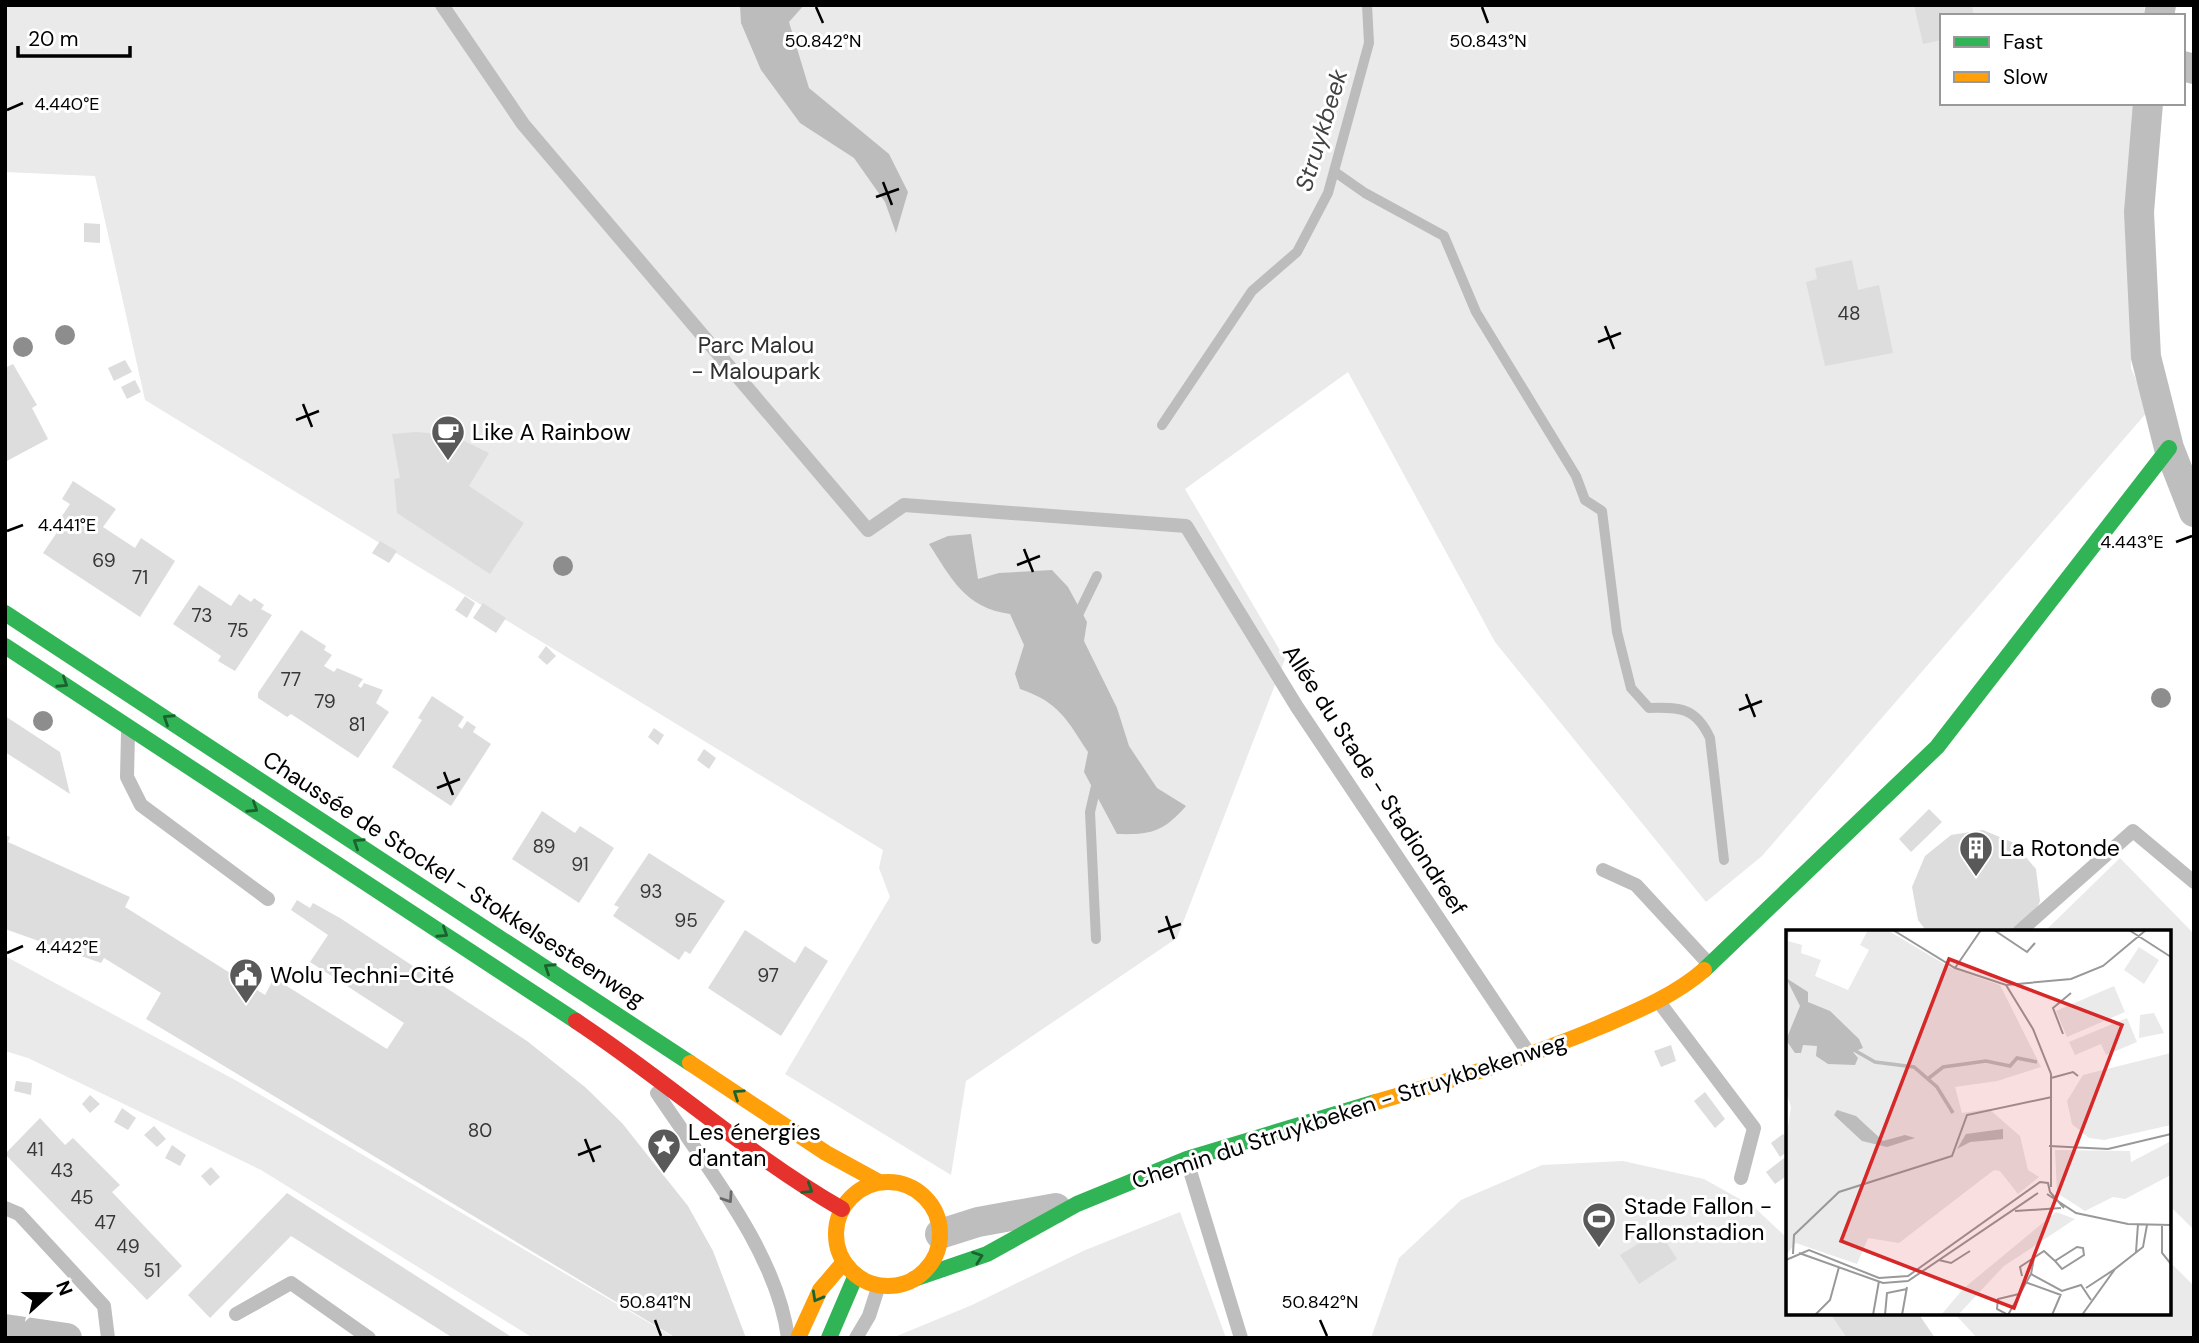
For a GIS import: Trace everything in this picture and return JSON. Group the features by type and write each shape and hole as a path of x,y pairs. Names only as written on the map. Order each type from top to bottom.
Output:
{"street":[{"path":"2148,105 2139,212 2146,357 2169,448 2194,512"},
{"name":"Chemin du Struykbeken - Struykbekenweg","path":"914,1279 987,1254 1077,1204 1187,1159 1531,1056 1684,987 1937,747 2169,448"},
{"name":"Chaussée de Stockel - Stokkelsesteenweg","path":"5,613 826,1153 879,1182 901,1183 921,1194 935,1212 940,1234"},
{"path":"5,646 635,1060 804,1187 842,1209"},
{"path":"879,1182 857,1191 842,1209 836,1226 837,1245 844,1262 856,1275 879,1285 897,1285 914,1279 928,1268 937,1252 940,1234"},
{"name":"Chemin du Struykbeken - Struykbekenweg","path":"940,1234 978,1222 1077,1204"},
{"path":"798,1338 820,1290 844,1262"},
{"path":"829,1338 856,1275"},
{"path":"5,1329 67,1338"}],"lane":[{"name":"Allée du Stade - Stadiondreef","path":"442,5 523,124 868,530 904,505 1186,526 1297,707 1531,1056"},
{"path":"134,697 129,726 127,777 141,805 268,899"},
{"path":"2021,930 2133,831 2194,882"},
{"path":"1603,870 1636,885 1710,965"},
{"path":"1658,1000 1754,1128 1741,1178"},
{"path":"635,1060 756,1243 786,1321 788,1338"},
{"path":"1187,1159 1241,1338"},
{"path":"5,1208 19,1214 104,1306 108,1338"},
{"path":"236,1314 292,1283 369,1338"},
{"path":"856,1338 869,1316 879,1285"}],"green space":[{"name":"Parc Malou - Maloupark","path":"5,5 2145,5 2144,14 1940,14 1940,105 2136,105 2131,198 2131,368 2149,410 1762,856 1706,902 1495,642 1348,372 1185,489 1285,659 1177,938 966,1081 951,1175 785,1074 890,897 879,868 883,850 145,400 95,176 5,172"},
{"path":"2120,858 2194,934 2194,1230 2171,1207 2171,930 2046,930"},
{"path":"5,956 237,1081 675,1338 533,1338 261,1170 28,1058 5,1051"},
{"name":"Stade Fallon - Fallonstadion","path":"1623,1161 1704,1179 1754,1207 1786,1237 1786,1315 1842,1315 1858,1338 1371,1338 1399,1258 1461,1200 1542,1165"},
{"path":"1180,1212 1226,1338 892,1338 972,1305 1083,1251"},
{"path":"2171,1263 2194,1286 2194,1338 1977,1338 1956,1315 2171,1315"}],"shaded area":[{"path":"740,5 804,5 789,22 809,88 889,154 908,192 896,233 885,202 854,158 800,123 761,70 741,23"},
{"path":"971,534 978,579 999,573 1052,570 1068,587 1087,622 1084,641 1117,708 1129,746 1157,788 1186,806 1163,827 1139,834 1117,834 1084,772 1088,752 1074,730 1053,706 1020,689 1015,674 1024,645 1010,614 995,611 970,598 952,580 929,544 948,536"}],"building":[{"path":"1914,5 1972,5 1974,14 1940,14 1940,40 1923,44"},
{"path":"84,223 100,224 100,243 84,242"},
{"path":"1852,260 1858,290 1879,285 1893,353 1825,366 1806,282 1817,279 1815,268"},
{"path":"125,360 132,372 114,381 108,368"},
{"path":"13,364 37,405 32,408 48,439 5,462 5,368"},
{"path":"135,380 141,392 127,399 121,387"},
{"path":"416,432 452,435 489,453 469,486 524,523 490,574 397,513 394,479 400,478 392,434"},
{"path":"73,481 116,509 103,527 135,548 141,538 175,561 140,617 43,553 60,528 56,525 70,504 62,499"},
{"path":"380,541 397,551 389,563 372,553"},
{"path":"199,585 231,606 239,594 251,602 254,598 264,605 261,609 272,615 235,671 218,661 221,656 173,624"},
{"path":"465,596 475,603 467,618 455,610"},
{"path":"483,603 506,618 496,633 473,618"},
{"path":"301,630 326,646 324,650 332,655 324,666 334,672 337,668 363,679 358,686 361,688 364,683 383,690 376,703 389,712 358,758 291,714 287,717 258,698 258,693"},
{"path":"546,646 556,656 547,665 538,657"},
{"path":"432,696 464,717 458,726 462,729 467,721 476,727 473,732 491,744 451,806 392,767 422,720 418,718"},
{"path":"5,716 60,752 70,794 5,752"},
{"path":"654,728 664,735 658,745 648,737"},
{"path":"704,749 716,758 709,769 697,760"},
{"path":"1929,809 1942,822 1911,852 1899,839"},
{"path":"542,811 575,833 580,826 614,848 579,903 512,859"},
{"name":"La Rotonde","path":"1983,830 2014,843 2036,869 2040,901 2029,930 1926,930 1918,920 1912,887 1925,856 1951,835"},
{"path":"5,835 10,837 8,842 130,897 125,907 265,995 274,978 387,1049 404,1023 310,962 328,935 291,910 297,900 310,908 313,903 340,918 527,1041 585,1087 622,1123 688,1206 713,1251 746,1338 676,1338 146,1019 161,993 104,958 101,963 5,929"},
{"path":"649,853 725,901 690,954 685,951 679,960 613,916 619,907 614,905"},
{"path":"745,930 795,963 805,946 828,961 781,1036 708,988"},
{"path":"1671,1045 1676,1061 1661,1067 1654,1051"},
{"path":"16,1081 32,1083 31,1095 14,1091"},
{"path":"1705,1092 1725,1119 1715,1128 1694,1101"},
{"path":"90,1095 100,1104 90,1113 82,1104"},
{"path":"122,1108 136,1118 128,1130 114,1122"},
{"path":"40,1118 65,1145 73,1138 120,1185 112,1192 182,1266 147,1300 5,1154"},
{"path":"154,1126 166,1139 157,1147 144,1135"},
{"path":"1783,1134 1786,1138 1786,1152 1780,1157 1771,1143"},
{"path":"172,1145 186,1155 180,1166 165,1158"},
{"path":"1786,1157 1786,1176 1775,1184 1766,1172"},
{"path":"211,1167 220,1177 210,1186 201,1176"},
{"path":"287,1193 513,1338 453,1338 291,1236 210,1318 188,1295"},
{"path":"1659,1231 1677,1259 1639,1284 1620,1255"},
{"path":"1831,1315 1919,1315 1935,1338 1847,1338"}],"waterway":[{"name":"Struykbeek","path":"1162,425 1252,291 1297,252 1328,193 1369,43 1367,5"},
{"path":"1335,172 1365,193 1444,236 1476,312 1576,476 1585,500 1602,511 1617,632 1631,688 1649,708 1686,711 1705,728 1710,738 1724,860"},
{"name":"Struykbeek","path":"1075,621 1097,576"},
{"name":"Struykbeek","path":"1096,939 1090,812 1097,782"}],"traffic: fast":[{"path":"1704,970 1937,747 2169,448"},
{"path":"5,613 690,1063"},
{"path":"5,646 576,1021"},
{"path":"914,1279 987,1254 1077,1204 1187,1159 1376,1102"},
{"path":"829,1338 856,1275"}],"traffic: slow":[{"path":"1376,1102 1489,1068 1573,1038 1655,1002 1704,970"},
{"path":"690,1063 826,1153 879,1182"},
{"path":"888,1182 908,1186 931,1205 936,1214 940,1234 936,1254 917,1277 908,1282 888,1286 868,1282 845,1263 840,1254 836,1234 840,1214 859,1191 868,1186 888,1182"},
{"path":"798,1338 820,1290 844,1262"}],"traffic: jam":[{"path":"576,1021 741,1142 842,1209"}],"place":[{"name":"Like A Rainbow","path":"448,462"},
{"name":"La Rotonde","path":"1976,878"},
{"name":"Wolu Techni-Cité","path":"246,1005"},
{"name":"Les énergies d'antan","path":"664,1175"},
{"name":"Stade Fallon - Fallonstadion","path":"1599,1249"}]}
